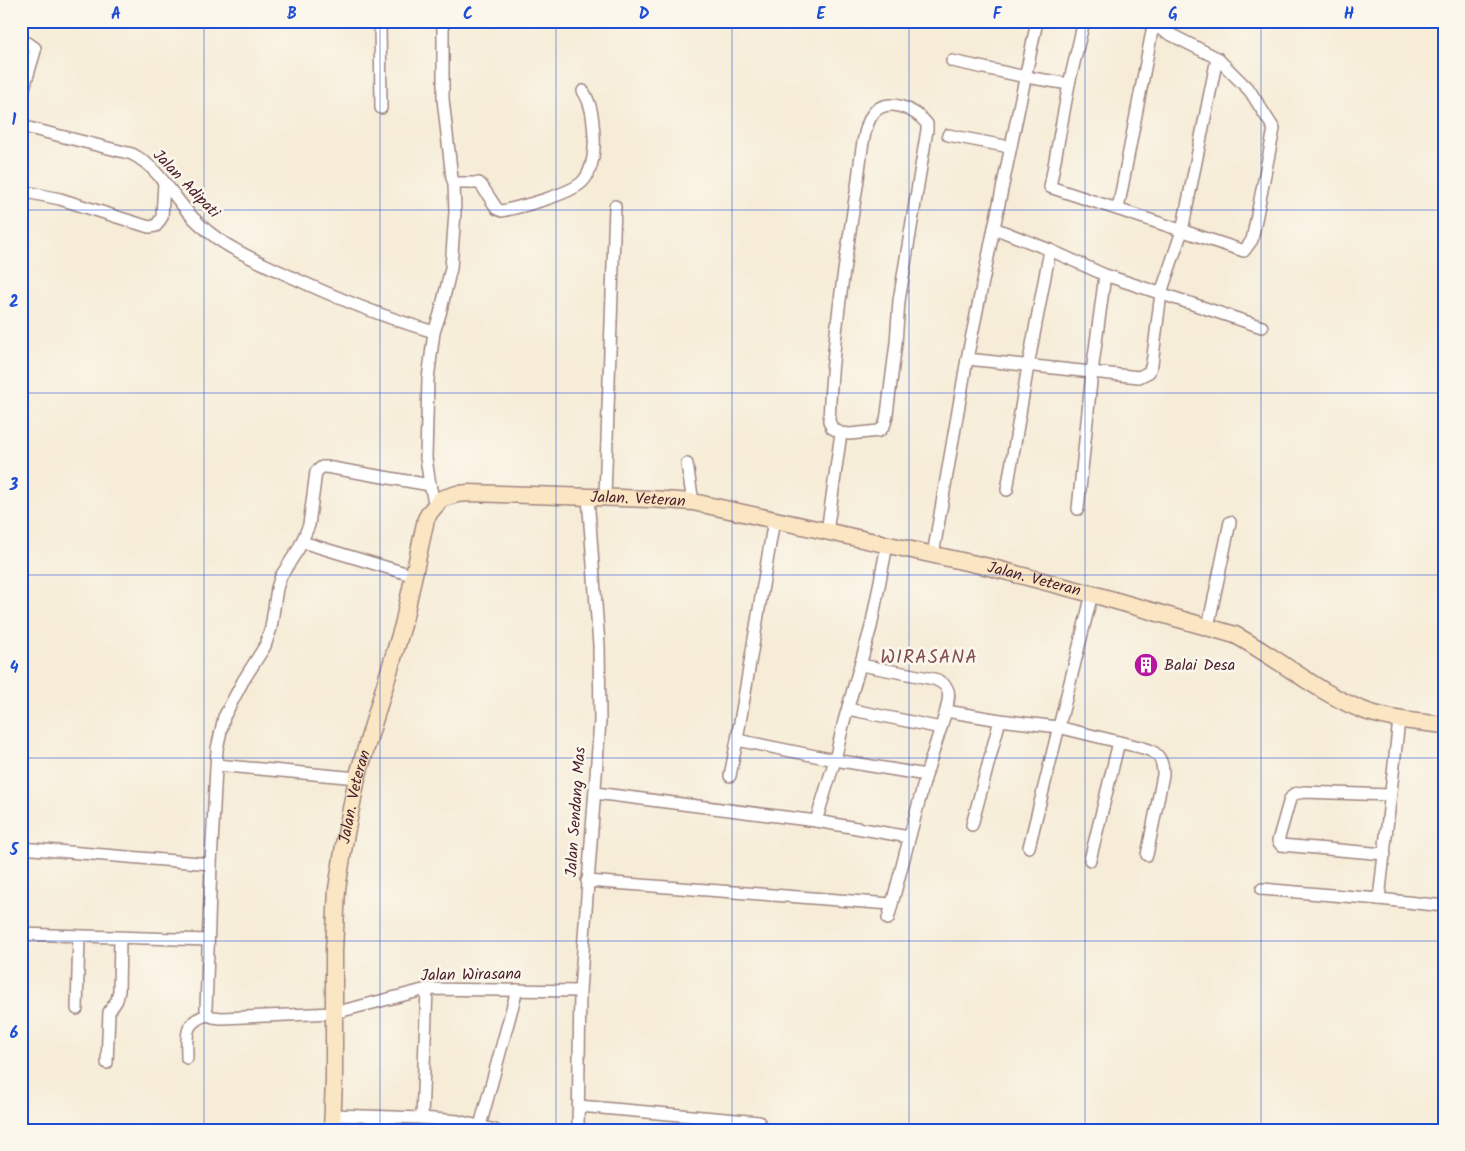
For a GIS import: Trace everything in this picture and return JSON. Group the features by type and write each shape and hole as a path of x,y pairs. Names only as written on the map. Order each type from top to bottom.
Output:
{"street":[{"path":"380,21 381,108"},
{"path":"435,506 426,458 428,379 434,332 451,268 454,235 454,182 443,99 443,21"},
{"path":"933,555 968,359 1036,21"},
{"path":"1084,21 1069,84 1050,187 1244,251 1252,240 1274,129 1250,91 1217,58 1148,23 1118,209"},
{"path":"21,42 34,46 35,51 21,98"},
{"path":"968,359 1138,377 1149,372 1152,364 1161,294 1182,231 1217,58"},
{"path":"952,61 1069,84"},
{"path":"454,182 479,183 496,209 502,211 554,196 580,185 586,178 591,164 594,141 590,106 583,91"},
{"path":"883,105 897,106 917,114 927,124 927,130 899,301 887,414 885,423 879,431 841,433 832,428 830,424 830,403 846,255 864,140 870,117 876,109 883,105"},
{"name":"Jalan Adipati","path":"21,126 132,154 147,164 203,227 236,251 289,276 391,319 434,332"},
{"path":"948,135 1010,147"},
{"path":"21,191 60,199 149,227 156,226 162,217 164,183"},
{"path":"605,497 615,206"},
{"path":"994,228 1050,250 1105,275 1262,327"},
{"path":"1007,490 1050,250"},
{"path":"1078,509 1092,372 1105,275"},
{"path":"827,532 841,433"},
{"path":"687,464 693,502"},
{"path":"187,1058 188,1030 192,1022 199,1017 208,1015 205,1002 217,749 224,717 243,681 265,646 271,628 277,588 281,576 302,542 309,525 314,495 314,476 317,469 322,467 430,485"},
{"name":"Jalan. Veteran","path":"333,1122 334,951 337,889 345,839 357,778 403,625 423,529 430,512 441,499 469,493 693,502 989,567 1235,635 1341,699 1367,711 1399,720 1444,725"},
{"name":"Jalan Sendang Mas","path":"578,1130 580,991 600,721 599,645 588,497"},
{"path":"730,776 774,520"},
{"path":"1208,627 1230,522"},
{"path":"302,542 414,576"},
{"path":"816,821 872,627 887,545"},
{"path":"1029,847 1092,594"},
{"path":"862,665 934,679 944,683 948,689 949,698 926,775 888,919"},
{"path":"848,709 941,728"},
{"path":"946,711 1058,727 1155,752 1162,760 1163,775 1147,855"},
{"path":"972,825 1000,720"},
{"path":"1379,899 1399,720"},
{"path":"737,740 835,760 926,775"},
{"path":"1090,860 1119,742"},
{"path":"217,765 357,778"},
{"path":"1385,854 1281,845 1278,841 1290,799 1294,794 1304,792 1390,795"},
{"path":"595,793 816,821 909,837"},
{"path":"21,848 211,864"},
{"path":"587,881 891,904"},
{"path":"1262,889 1444,906"},
{"path":"21,934 208,940"},
{"path":"76,1009 79,936"},
{"path":"107,1063 109,1012 117,1000 119,991 120,938"},
{"path":"422,1118 427,989"},
{"name":"Jalan Wirasana","path":"208,1015 222,1018 334,1013 427,989 580,991"},
{"path":"480,1126 517,990"},
{"path":"579,1106 759,1122"},
{"path":"333,1122 422,1118 456,1125 480,1126 495,1130"}],"place":[{"name":"Balai Desa","path":"1146,665"}],"district":[{"name":"WIRASANA","path":"929,658"}]}
